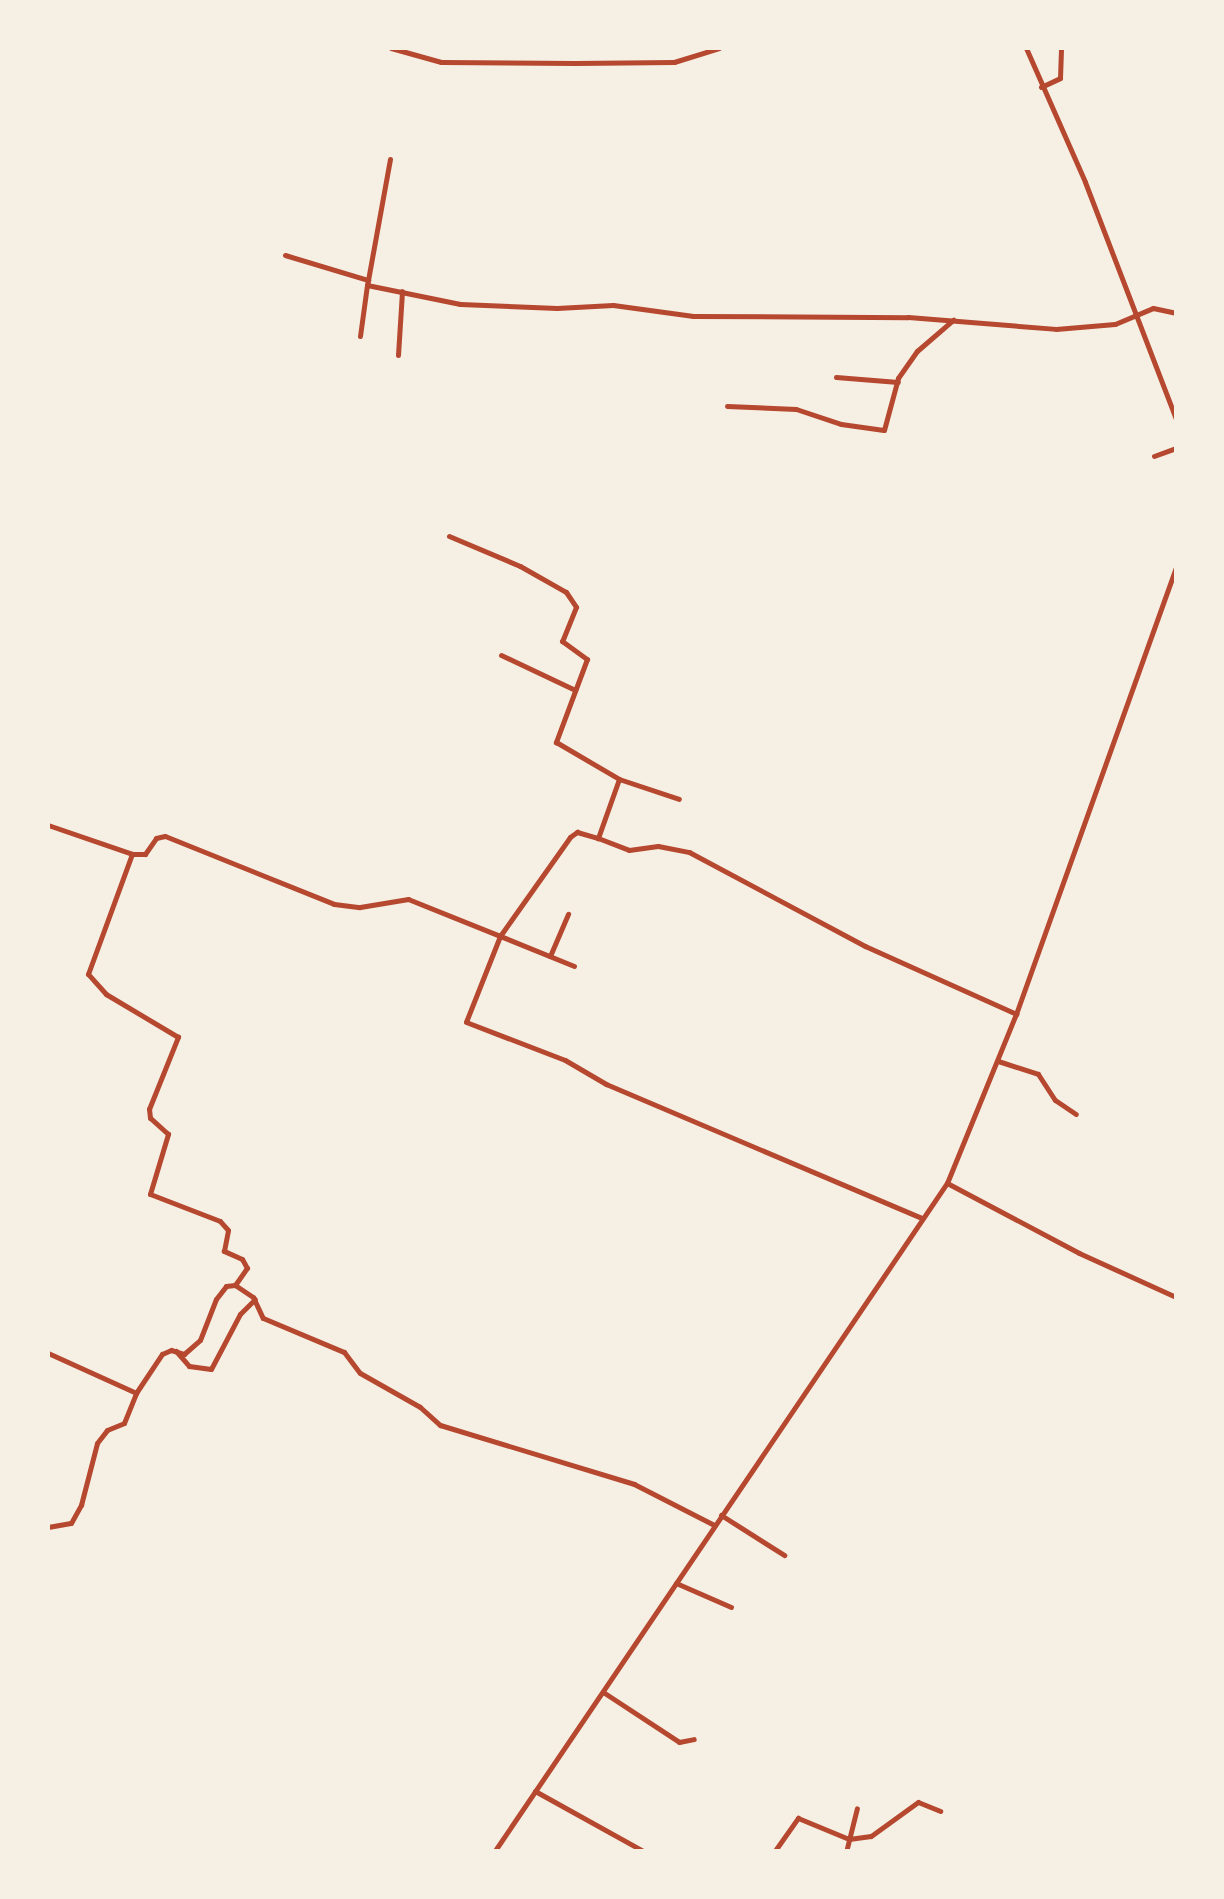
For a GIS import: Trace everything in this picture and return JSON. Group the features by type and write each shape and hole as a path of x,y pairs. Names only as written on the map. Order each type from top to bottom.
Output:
{"street":[{"path":"392,48 441,62 575,63 674,62 719,48"},
{"path":"1026,48 1085,182 1176,420"},
{"path":"1040,87 1060,78 1060,48"},
{"path":"360,336 390,159"},
{"path":"285,256 402,292 460,304 557,308 613,305 693,316 953,320 1075,328 1114,324 1153,308 1176,313"},
{"path":"398,355 402,292"},
{"path":"727,406 796,409 875,432 888,425 898,382 917,351 953,320"},
{"path":"836,377 898,382"},
{"path":"1154,456 1176,448"},
{"path":"448,536 520,566 566,592 576,609 562,642 587,659 556,738 558,745 588,756 619,779 679,800"},
{"path":"494,1852 947,1183 1016,1014 1176,566"},
{"path":"501,655 575,690"},
{"path":"598,838 619,779"},
{"path":"48,824 132,854 145,854 156,838 165,836 334,904 360,907 408,899 574,966"},
{"path":"921,1218 606,1084 565,1060 466,1022 500,936 577,832 629,850 658,846 688,852 865,946 1016,1014"},
{"path":"132,854 88,974 106,994 178,1037 149,1110 150,1118 168,1134 149,1191 226,1225 224,1251 242,1259 247,1268 235,1285"},
{"path":"550,956 568,914"},
{"path":"998,1061 1038,1074 1056,1100 1076,1114"},
{"path":"947,1183 1078,1253 1176,1297"},
{"path":"48,1527 71,1524 81,1505 97,1442 107,1430 124,1423 136,1392 162,1354 184,1354 200,1340 216,1299 226,1286 235,1285 255,1299 263,1318 344,1352 360,1372 420,1407 440,1425 634,1484 714,1524"},
{"path":"176,1351 189,1366 211,1368 240,1314 255,1299"},
{"path":"48,1353 136,1392"},
{"path":"720,1515 784,1555"},
{"path":"676,1582 732,1607"},
{"path":"602,1692 680,1742 694,1738"},
{"path":"535,1792 646,1852"},
{"path":"774,1852 798,1818 849,1839 871,1836 918,1802 940,1810"},
{"path":"846,1852 857,1808"}]}
